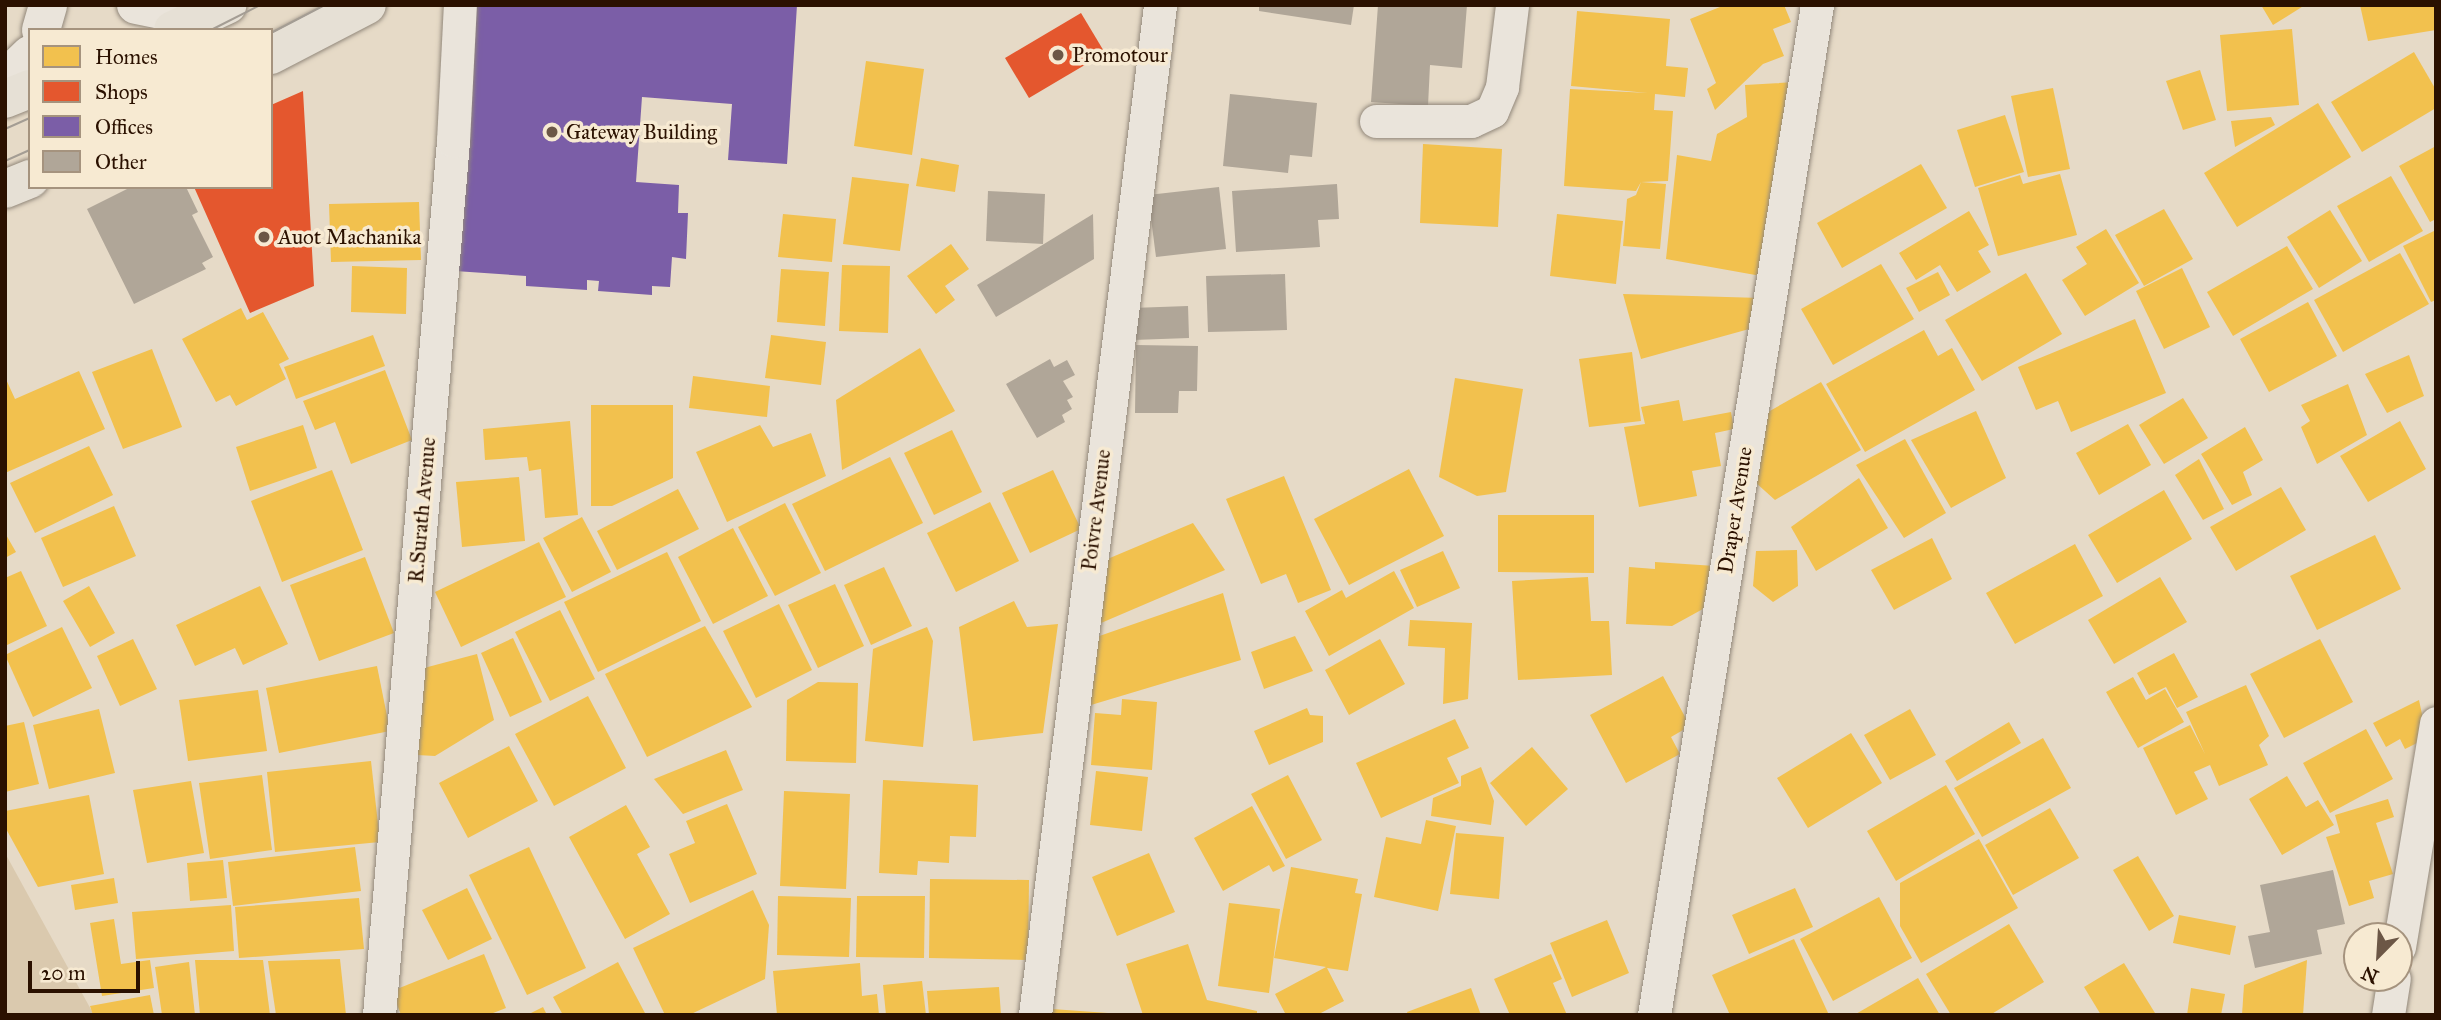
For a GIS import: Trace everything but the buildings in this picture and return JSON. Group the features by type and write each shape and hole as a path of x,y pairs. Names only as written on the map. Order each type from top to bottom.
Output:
{"main road":[{"path":"42,28 48,5"},
{"path":"136,5 200,18"},
{"path":"273,54 367,5"},
{"path":"5,79 28,57"},
{"path":"5,99 28,90"},
{"path":"5,189 28,180"}],"street":[{"name":"R.Surath Avenue","path":"379,1015 453,141 460,5"},
{"name":"Poivre Avenue","path":"1035,1015 1160,5"},
{"path":"1376,121 1471,121 1492,111 1502,87 1512,5"},
{"name":"Draper Avenue","path":"1654,1015 1817,5"},
{"path":"2403,922 2436,723"},
{"path":"2388,1015 2392,992"}],"shaded area":[{"path":"5,853 94,1015 5,1015"}],"tram line":[{"path":"215,28 260,5"},
{"path":"273,32 325,5"},
{"path":"5,129 28,119"},
{"path":"5,161 28,151"}],"place":[{"name":"Promotour","path":"1058,55"},
{"name":"Gateway Building","path":"552,132"},
{"name":"Auot Machanika","path":"264,237"}]}
